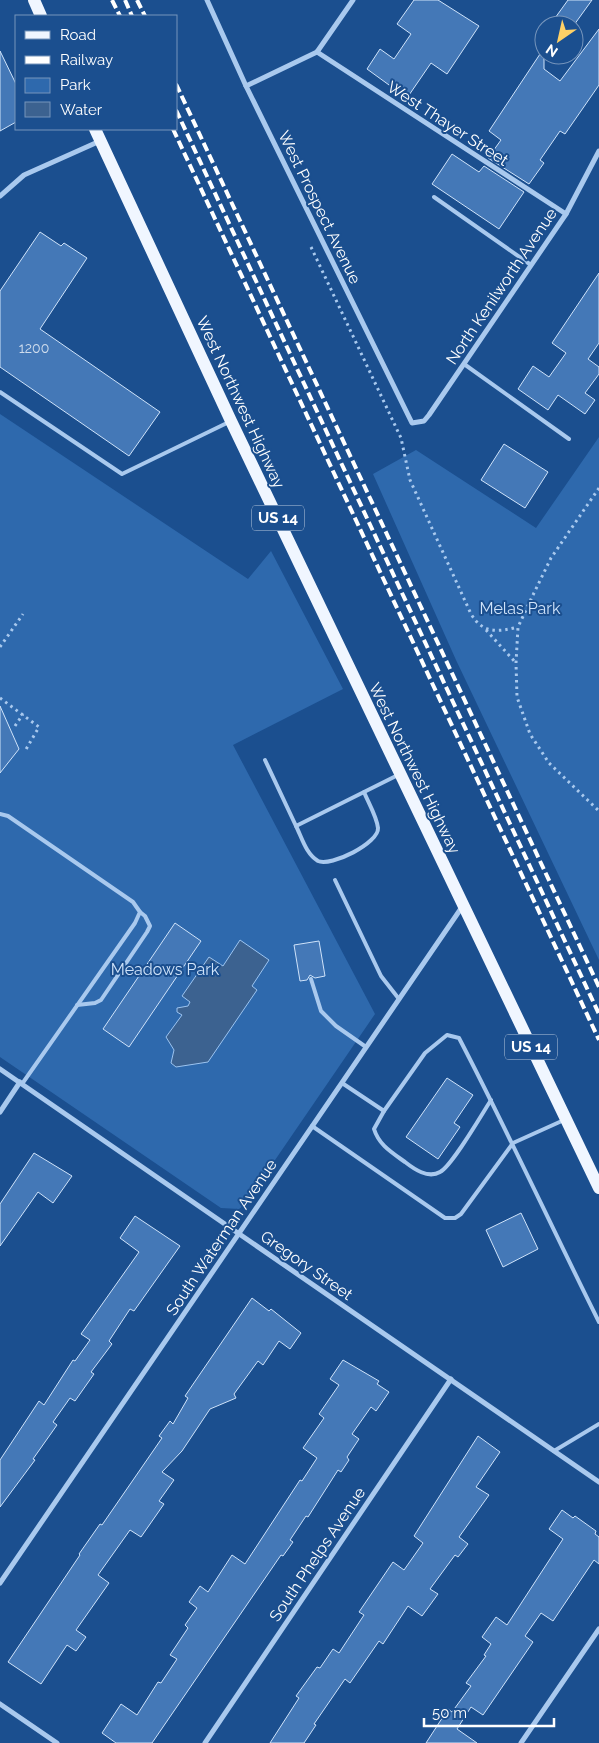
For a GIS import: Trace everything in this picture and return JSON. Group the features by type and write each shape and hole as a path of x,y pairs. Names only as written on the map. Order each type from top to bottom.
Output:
{"main road":[{"path":"34,0 41,15"},
{"name":"West Northwest Highway","path":"95,130 231,421 463,906"},
{"name":"US 14","path":"463,906 599,1188"}],"street":[{"name":"West Prospect Avenue","path":"207,0 246,86 412,423"},
{"path":"246,86 317,52 352,0"},
{"name":"West Thayer Street","path":"317,52 566,214"},
{"path":"0,196 24,174 100,141"},
{"name":"North Kenilworth Avenue","path":"412,423 424,421 464,364 566,214 599,151"},
{"name":"South Waterman Avenue","path":"0,1583 463,906"},
{"name":"Gregory Street","path":"0,1069 599,1482"},
{"path":"0,1112 21,1083"},
{"name":"South Phelps Avenue","path":"205,1743 451,1379"},
{"path":"521,1743 598,1631"},
{"path":"0,1704 57,1743"}],"lane":[{"path":"434,197 531,265"},
{"path":"464,364 569,440"},
{"path":"0,392 122,474 231,421"},
{"path":"265,760 310,855 320,862 331,863 370,842 375,836 378,828 364,792"},
{"path":"296,826 400,774"},
{"path":"0,814 8,816 133,902 149,921 148,932 101,1000 95,1003 78,1005"},
{"path":"335,880 381,976 399,999"},
{"path":"21,1083 78,1005 135,923 140,912"},
{"path":"311,979 321,1011 336,1026 366,1047"},
{"path":"491,1100 449,1163 440,1173 425,1174 410,1166 378,1141 374,1129 384,1111 425,1053 447,1035 459,1038 491,1100 513,1143 539,1202 599,1322"},
{"path":"342,1083 384,1111"},
{"path":"312,1126 445,1218 455,1218 462,1214 513,1143 566,1119"},
{"path":"554,1451 599,1424"}],"path":[{"path":"308,241 401,438 410,480 466,605 477,624 516,663"},
{"path":"599,488 551,558 518,627 516,663 517,697 530,734 549,763 599,811"},
{"path":"0,647 23,614"},
{"path":"485,630 494,631 518,627"},
{"path":"0,698 39,726 25,751"},
{"path":"15,726 22,714"}],"green space":[{"name":"Meadows Park","path":"0,414 248,579 271,551 343,689 233,745 375,1014 245,1204 239,1209 221,1208 0,1057"},
{"name":"Melas Park","path":"599,437 599,960 456,660 373,474 416,450 536,528"}],"water":[{"path":"240,940 269,960 252,986 257,990 208,1062 176,1067 171,1063 174,1050 166,1037 182,1015 177,1012 177,1008 188,1006 190,1002 182,996 209,957 223,966"}],"building":[{"path":"414,0 438,0 479,26 447,74 431,63 407,98 367,69 380,49 394,59 411,34 397,24"},
{"path":"568,0 592,0 581,15 557,15"},
{"path":"599,29 599,85 565,134 560,131 540,160 544,163 529,184 488,158 501,140 489,131 534,63 534,65 544,65 544,69 560,81 572,65 584,65 584,49"},
{"path":"0,51 15,82 15,123 0,131"},
{"path":"452,154 479,172 484,166 524,192 499,229 432,184"},
{"path":"40,232 61,246 64,243 87,258 40,329 160,412 129,456 0,367 0,291"},
{"path":"599,273 599,343 588,359 599,367 599,374 585,393 595,400 585,414 558,395 548,410 518,389 533,366 549,377 566,353 552,343"},
{"path":"504,444 548,472 525,508 481,480"},
{"path":"0,706 19,749 0,773"},
{"path":"175,923 201,941 129,1047 103,1029"},
{"path":"319,941 325,976 315,978 310,975 307,980 300,981 294,945"},
{"path":"447,1078 473,1095 454,1123 460,1127 438,1159 406,1137"},
{"path":"34,1153 72,1176 53,1203 38,1192 0,1246 0,1204"},
{"path":"521,1213 538,1249 503,1267 486,1230"},
{"path":"135,1216 180,1246 134,1311 130,1309 109,1341 112,1344 91,1372 94,1374 75,1401 70,1398 53,1422 57,1425 33,1459 35,1460 0,1507 0,1460 39,1401 44,1405 73,1360 75,1361 90,1340 81,1334 139,1252 120,1238"},
{"path":"252,1298 269,1311 271,1309 301,1333 290,1349 279,1341 263,1365 258,1361 234,1394 236,1398 210,1409 182,1451 162,1472 174,1480 159,1501 164,1504 141,1537 130,1530 98,1575 109,1583 76,1630 86,1637 76,1651 67,1645 41,1684 8,1662 79,1554 100,1524 102,1525 162,1438 159,1436 170,1421 173,1424 188,1398 185,1396"},
{"path":"343,1360 379,1381 377,1384 389,1392 376,1411 371,1407 352,1434 359,1439 347,1457 349,1460 341,1472 338,1470 308,1517 306,1516 290,1540 293,1542 283,1556 281,1555 152,1743 116,1743 102,1733 121,1704 137,1715 158,1682 161,1683 177,1659 170,1655 188,1628 185,1625 197,1608 189,1602 200,1586 208,1592 232,1555 245,1564 300,1480 302,1481 317,1458 303,1448 324,1418 319,1414 339,1385 330,1379"},
{"path":"478,1436 500,1452 476,1487 489,1495 459,1537 468,1544 458,1557 455,1555 430,1589 438,1594 422,1616 408,1606 383,1644 379,1641 350,1683 345,1679 314,1724 316,1725 304,1743 270,1743 299,1698 296,1696 317,1667 320,1668 333,1649 339,1653 364,1615 359,1612 393,1562 404,1570 423,1543 414,1536"},
{"path":"562,1510 573,1518 575,1516 596,1531 595,1534 599,1537 599,1564 594,1560 553,1621 541,1613 525,1636 533,1642 483,1715 471,1707 457,1729 477,1743 426,1743 448,1709 452,1712 471,1686 466,1683 486,1656 484,1655 491,1644 482,1637 496,1617 507,1625 563,1539 549,1529"}],"railway":[{"path":"112,0 120,15"},
{"path":"125,0 132,15"},
{"path":"137,0 144,15"},
{"path":"178,88 599,987"},
{"path":"178,114 599,1014"},
{"path":"173,130 599,1040"}]}
